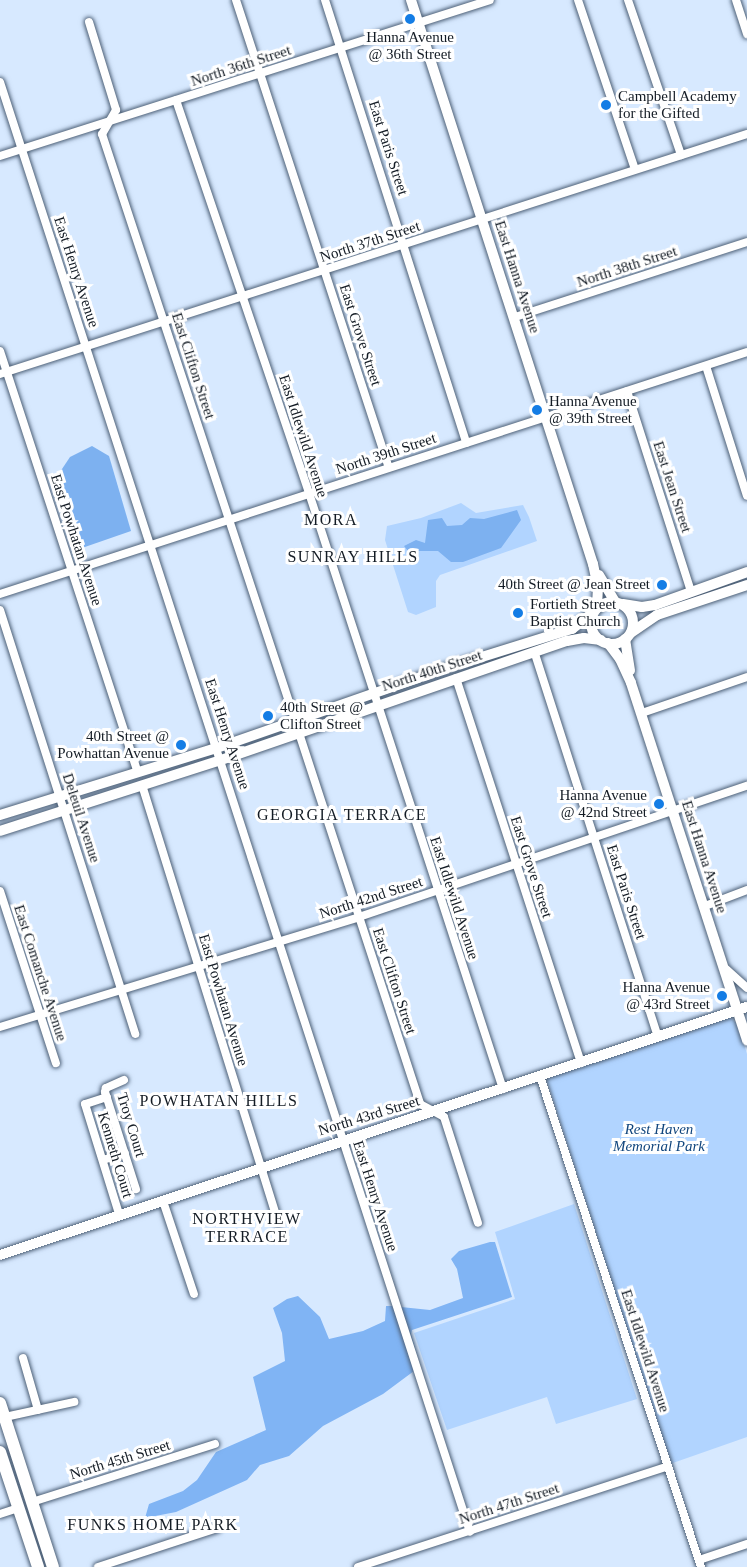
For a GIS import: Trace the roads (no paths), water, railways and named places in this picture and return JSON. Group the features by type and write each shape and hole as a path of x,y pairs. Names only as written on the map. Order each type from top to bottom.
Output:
{"main road":[{"path":"0,1403 53,1567"},
{"path":"0,1452 38,1567"}],"street":[{"name":"East Grove Street","path":"236,0 389,467"},
{"name":"East Paris Street","path":"325,0 466,443"},
{"name":"East Hanna Avenue","path":"411,0 593,564 598,587 596,610"},
{"name":"North 36th Street","path":"0,156 490,0"},
{"path":"578,0 635,169"},
{"path":"628,0 681,155"},
{"path":"736,0 747,34"},
{"name":"East Clifton Street","path":"89,22 116,110 102,134 295,720"},
{"name":"East Henry Avenue","path":"0,82 470,1532"},
{"name":"East Idlewild Avenue","path":"176,100 309,493 372,693 503,1089"},
{"name":"North 37th Street","path":"3,372 747,135"},
{"name":"North 38th Street","path":"515,317 747,242"},
{"name":"East Powhatan Avenue","path":"0,351 3,372 138,772"},
{"name":"North 39th Street","path":"0,594 747,352"},
{"path":"706,366 747,496"},
{"name":"East Jean Street","path":"627,391 691,591"},
{"name":"East Hanna Avenue","path":"593,564 619,603"},
{"path":"745,584 647,619 627,637 605,642 592,629 596,610 619,603 649,606 747,572"},
{"path":"619,603 633,618 627,637"},
{"name":"Deleuil Avenue","path":"0,610 135,1035"},
{"name":"North 40th Street","path":"0,815 217,747 372,693 572,629 596,610"},
{"name":"East Hanna Avenue","path":"627,637 631,683"},
{"name":"North 40th Street","path":"0,831 221,760 376,705 575,639 605,642"},
{"name":"East Hanna Avenue","path":"605,642 620,659 642,713 723,966 742,1009 747,1041"},
{"name":"East Paris Street","path":"535,654 657,1035"},
{"path":"642,713 747,677"},
{"name":"East Grove Street","path":"456,678 581,1063"},
{"name":"East Clifton Street","path":"299,733 420,1104 444,1116 478,1223"},
{"name":"East Powhatan Avenue","path":"142,785 278,1222"},
{"name":"North 42nd Street","path":"0,1027 437,892 515,863 747,786"},
{"path":"705,906 747,890"},
{"name":"East Comanche Avenue","path":"0,891 38,1015 56,1063"},
{"path":"723,966 747,988"},
{"name":"North 43rd Street","path":"0,1255 581,1063 657,1035 742,1009"},
{"name":"East Idlewild Avenue","path":"540,1076 700,1563"},
{"name":"Troy Court","path":"124,1080 106,1088 136,1189"},
{"name":"Kenneth Court","path":"107,1097 85,1104 119,1214"},
{"path":"103,1160 125,1153"},
{"path":"163,1201 194,1294"},
{"path":"23,1358 38,1410"},
{"path":"5,1417 74,1402"},
{"name":"North 45th Street","path":"32,1502 215,1444"},
{"name":"North 47th Street","path":"358,1567 668,1466"},
{"path":"0,1514 19,1508"},
{"path":"98,1567 217,1528"},
{"path":"700,1563 747,1544"}],"place":[{"name":"Hanna Avenue @ 36th Street","path":"410,19"},
{"name":"Campbell Academy for the Gifted","path":"606,105"},
{"name":"Hanna Avenue @ 39th Street","path":"537,410"},
{"name":"40th Street @ Jean Street","path":"662,585"},
{"name":"Fortieth Street Baptist Church","path":"518,613"},
{"name":"40th Street @ Clifton Street","path":"268,716"},
{"name":"40th Street @ Powhattan Avenue","path":"181,745"},
{"name":"Hanna Avenue @ 42nd Street","path":"659,804"},
{"name":"Hanna Avenue @ 43rd Street","path":"722,996"}],"district":[{"name":"MORA","path":"331,520"},
{"name":"SUNRAY HILLS","path":"353,557"},
{"name":"GEORGIA TERRACE","path":"342,815"},
{"name":"POWHATAN HILLS","path":"219,1101"},
{"name":"NORTHVIEW TERRACE","path":"247,1228"},
{"name":"FUNKS HOME PARK","path":"153,1525"}],"park label":[{"name":"Rest Haven Memorial Park","path":"659,1138"}]}
